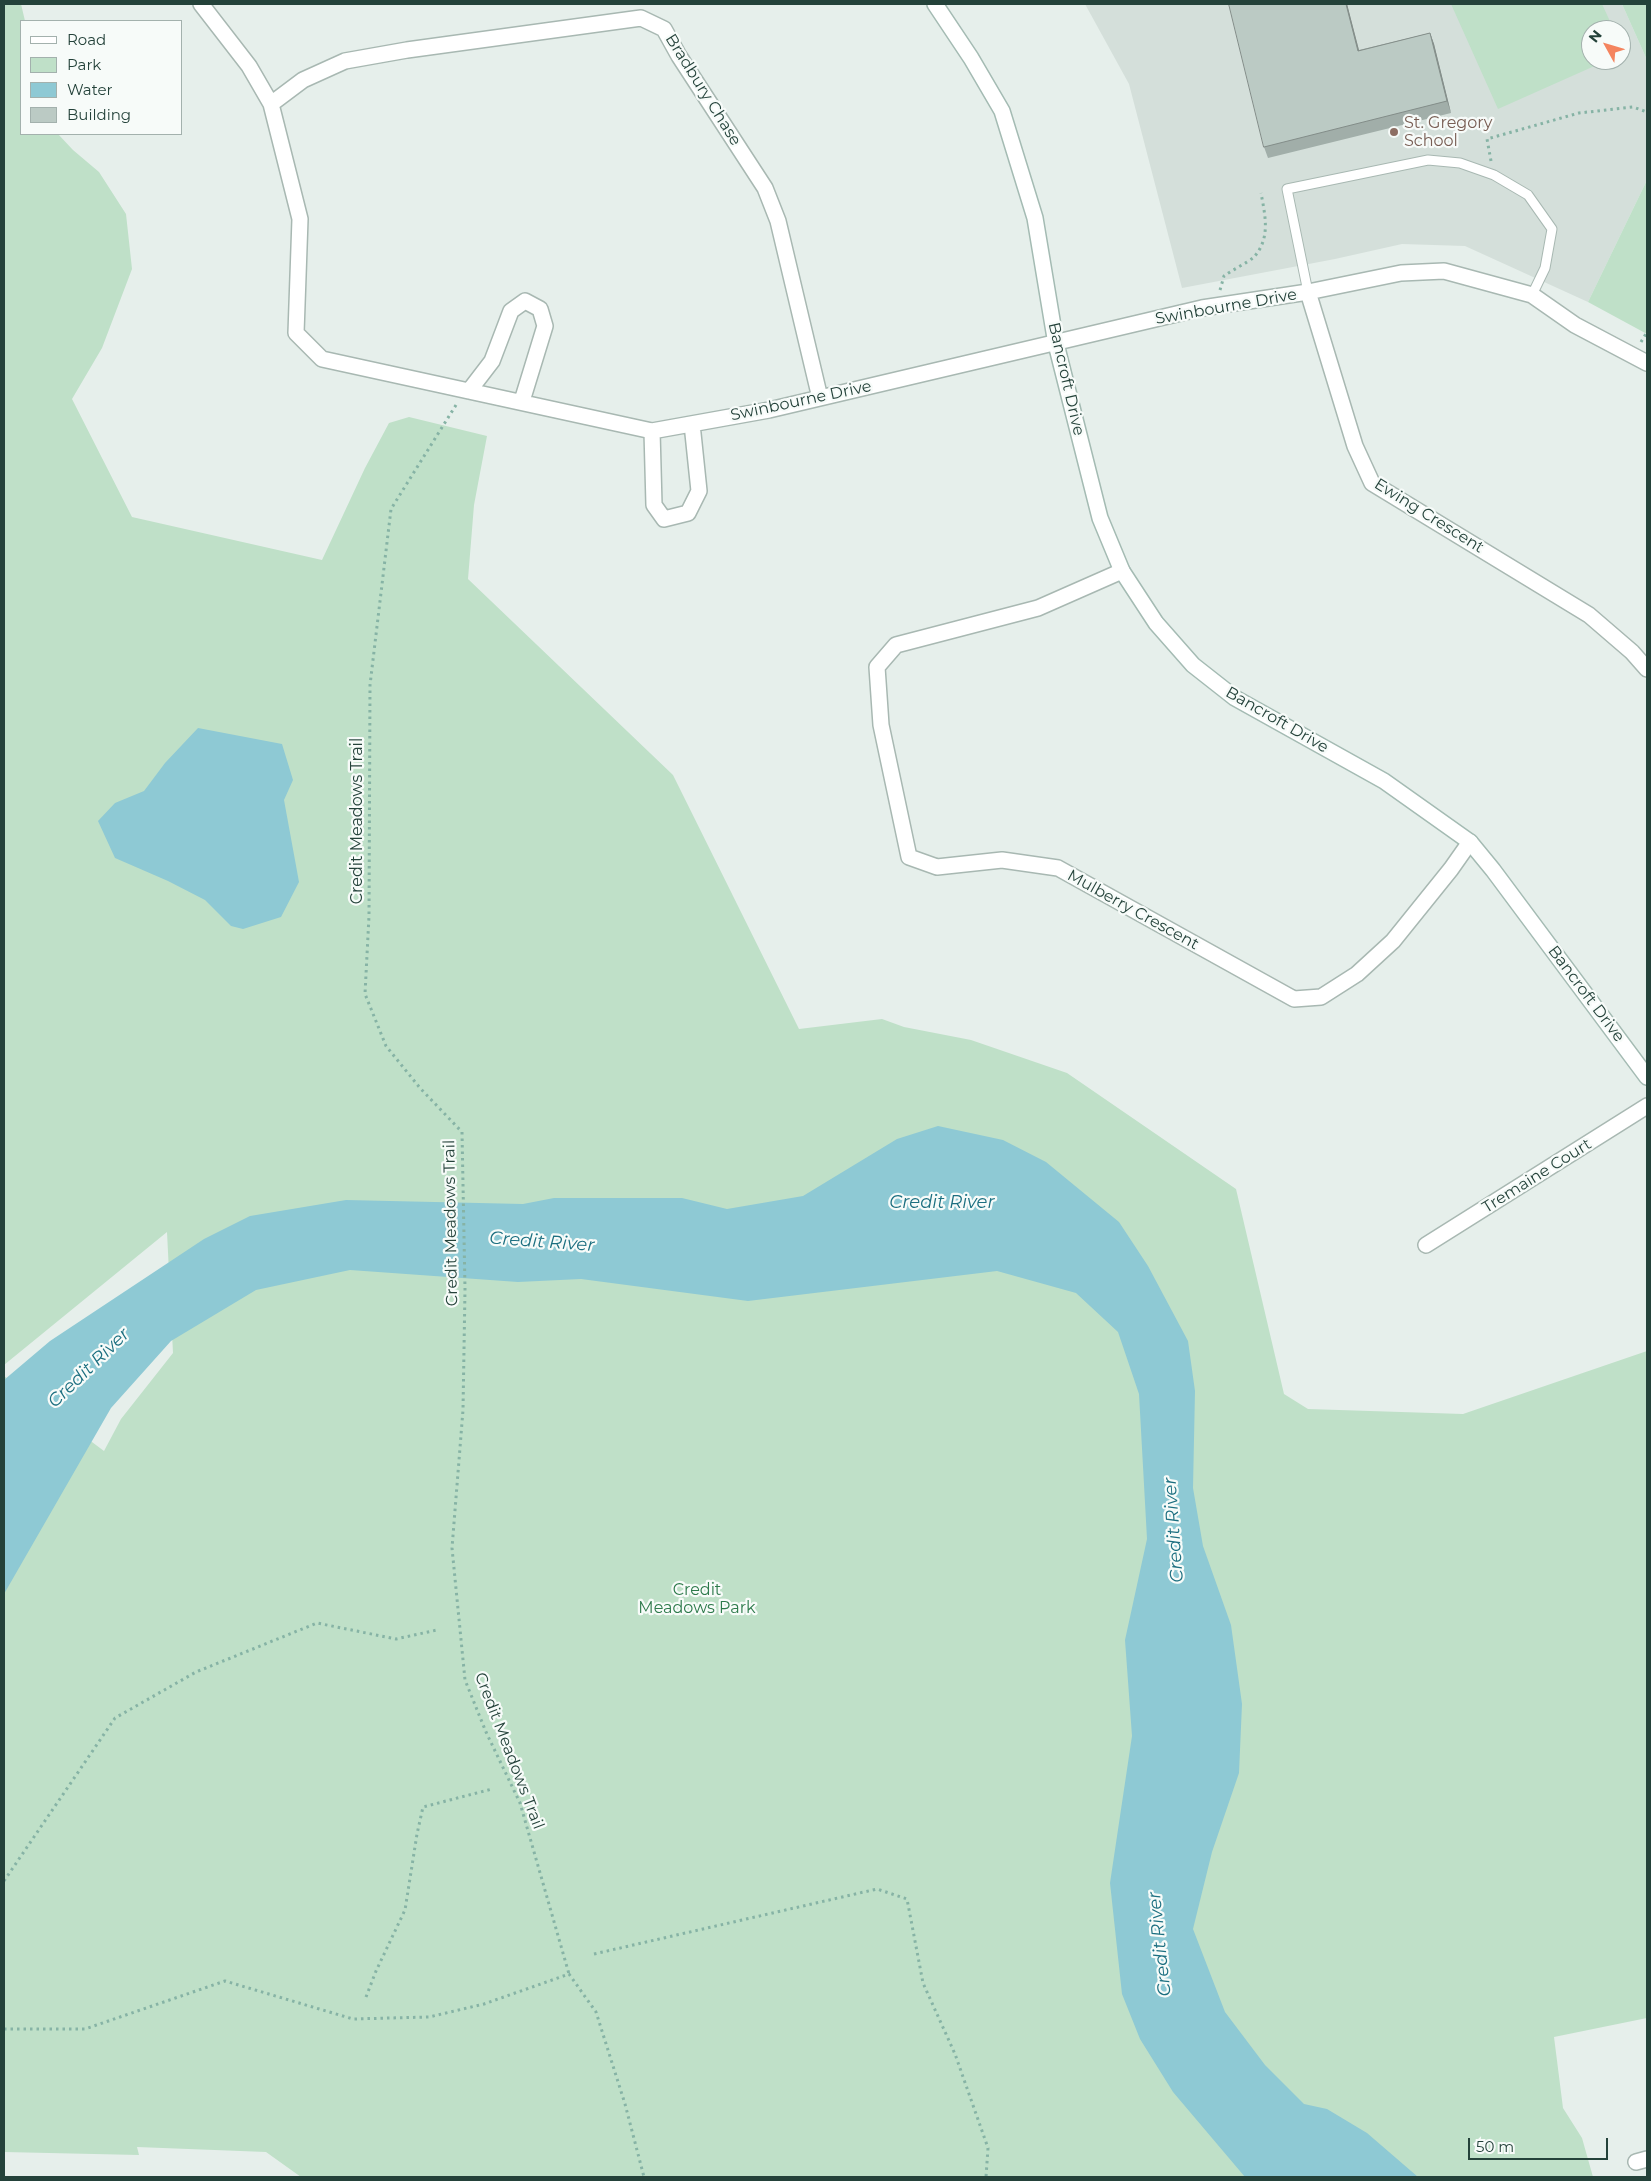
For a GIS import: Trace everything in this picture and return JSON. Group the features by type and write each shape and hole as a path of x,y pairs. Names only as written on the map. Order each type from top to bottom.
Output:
{"street":[{"name":"Swinbourne Drive","path":"201,4 249,66 271,104 300,219 296,333 322,359 522,401 652,431 769,410 1217,305 1308,292 1401,273 1444,271 1532,295 1575,325 1647,363"},
{"name":"Bancroft Drive","path":"935,4 971,58 1002,111 1035,218 1056,344 1100,518 1122,571 1156,623 1193,665 1234,698 1384,781 1470,842 1647,1077"},
{"name":"Bradbury Chase","path":"271,104 303,80 345,62 416,48 641,18 664,29 679,56 765,188 778,221 820,398"},
{"name":"Ewing Crescent","path":"1308,292 1355,446 1372,483 1589,615 1632,652 1647,669"},
{"path":"468,390 492,361 510,311 525,301 540,309 545,326 522,401"},
{"path":"652,431 654,505 664,519 688,513 699,491 692,424"},
{"name":"Mulberry Crescent","path":"1122,571 1038,608 896,645 877,666 881,725 909,857 937,867 1002,860 1058,868 1294,1000 1321,996 1357,974 1392,941 1451,869 1470,842"},
{"name":"Tremaine Court","path":"1426,1245 1647,1106"}],"lane":[{"path":"1308,292 1287,189 1428,160 1460,163 1494,175 1528,195 1552,230 1545,268 1532,295"}],"path":[{"path":"1494,175 1488,139 1579,113 1633,107 1647,112"},
{"path":"1217,305 1224,276 1253,258 1264,242 1266,221 1261,193"},
{"name":"Credit Meadows Trail","path":"468,390 456,404 391,509 370,685 369,916 366,994 386,1046 420,1088 462,1132 465,1289 463,1410 452,1548 465,1680 486,1732 520,1803 569,1974 596,2012 625,2104 644,2177"},
{"path":"4,1881 115,1718 196,1672 317,1623 396,1639 437,1630"},
{"path":"366,1997 376,1971 405,1910 423,1807 492,1789"},
{"path":"594,1954 877,1889 907,1899 923,1983 955,2054 988,2148 986,2177"},
{"path":"4,2029 85,2029 225,1981 353,2019 429,2017 484,2004 569,1974"}],"shaded area":[{"name":"St. Gregory School","path":"1085,4 1622,4 1629,20 1581,20 1581,70 1631,70 1631,24 1647,60 1647,180 1588,302 1465,246 1402,244 1335,259 1182,288 1129,84"}],"green space":[{"name":"Credit Meadows Park","path":"4,4 21,4 25,20 20,20 20,135 59,135 99,172 126,214 132,269 102,348 72,399 132,517 322,560 365,468 389,423 409,417 487,436 474,505 468,579 673,775 799,1029 882,1019 904,1027 971,1040 1067,1073 1236,1189 1284,1394 1308,1409 1463,1414 1647,1351 1647,2018 1554,2037 1563,2108 1582,2138 1593,2177 301,2177 266,2152 137,2147 139,2155 4,2152 4,1376 104,1451 121,1419 173,1353 167,1232 4,1365"},
{"path":"1451,4 1602,4 1609,20 1581,20 1581,70 1586,70 1498,109"},
{"path":"1622,4 1647,4 1647,60 1631,24 1631,20 1629,20"},
{"path":"1647,180 1647,334 1588,302"}],"water":[{"path":"198,728 282,744 293,780 284,800 299,882 281,917 243,929 231,926 205,900 168,881 115,858 98,821 115,803 144,791 165,763"},
{"name":"Credit River","path":"938,1126 1003,1140 1046,1162 1119,1222 1148,1266 1188,1341 1195,1391 1193,1488 1203,1546 1231,1625 1242,1704 1239,1773 1212,1852 1193,1929 1225,2012 1265,2065 1304,2104 1327,2109 1367,2133 1418,2177 1245,2177 1173,2092 1140,2039 1122,1994 1110,1883 1132,1736 1125,1640 1147,1539 1139,1394 1118,1332 1076,1293 997,1271 748,1301 581,1279 518,1282 350,1270 256,1290 171,1341 111,1408 4,1594 4,1380 50,1341 204,1239 250,1216 346,1200 523,1204 554,1198 682,1198 727,1209 803,1196 897,1139"}],"building":[{"path":"1229,4 1346,4 1358,51 1430,33 1447,101 1264,147"}],"place":[{"name":"St. Gregory School","path":"1394,132"}]}
